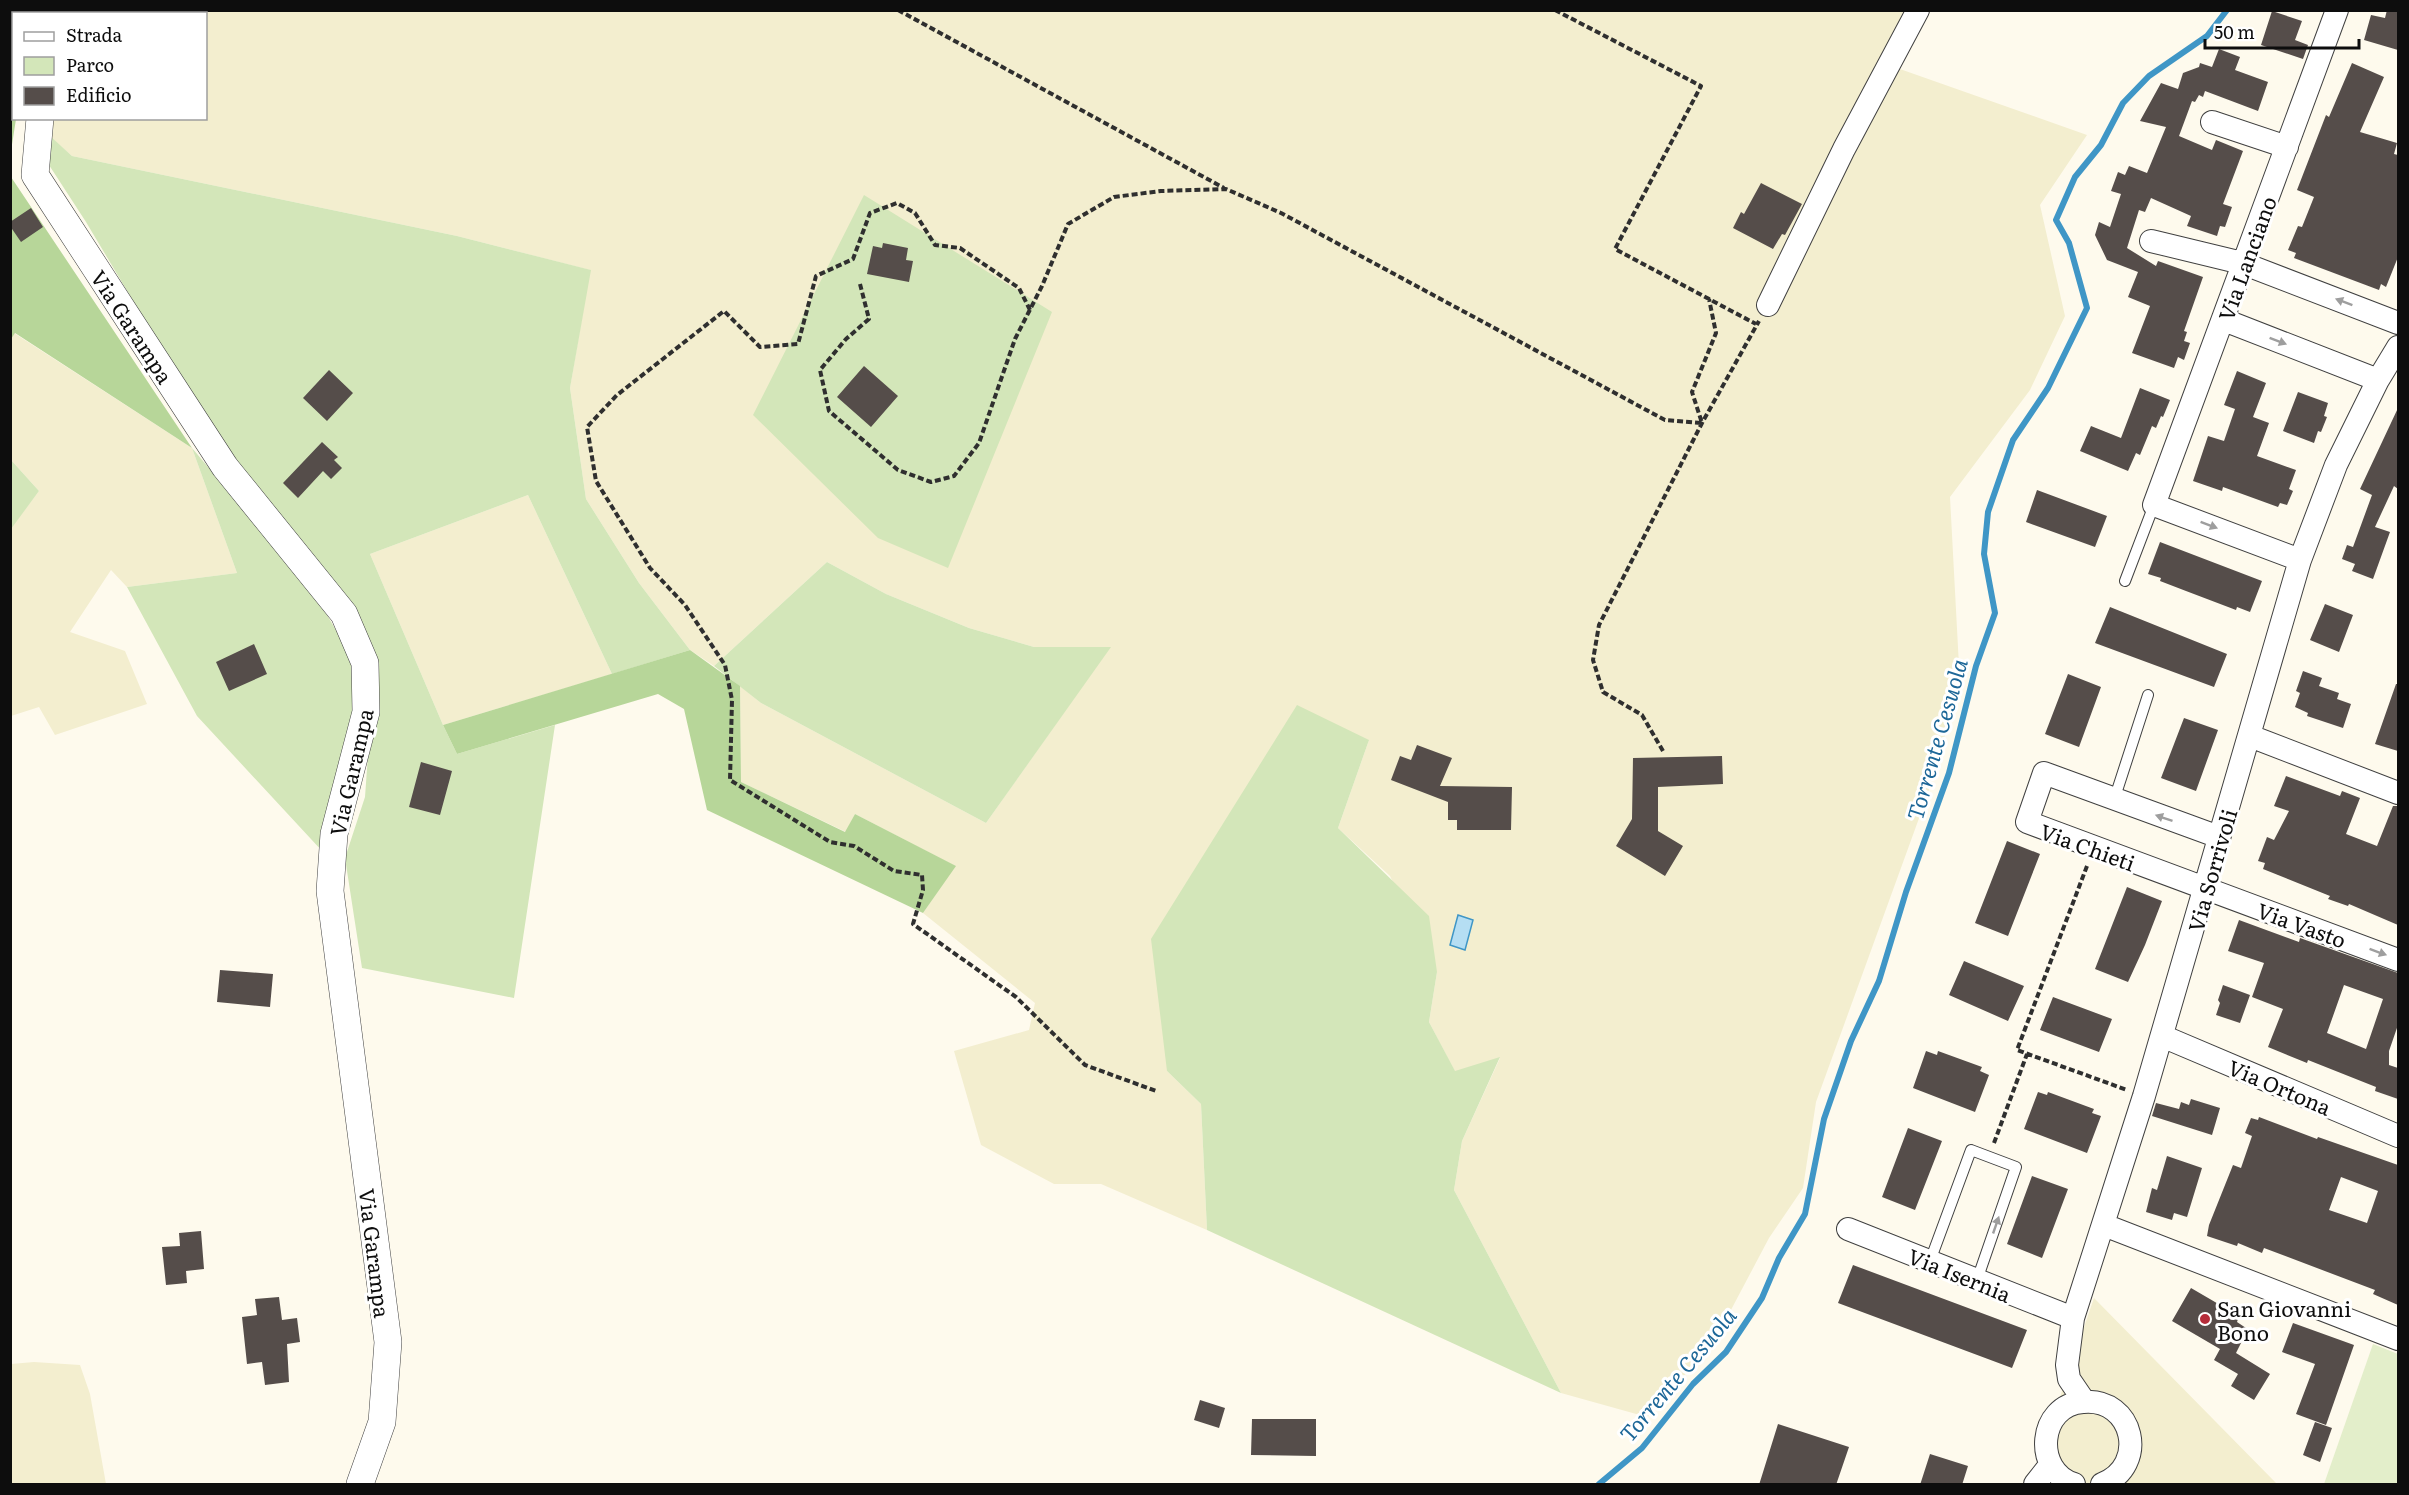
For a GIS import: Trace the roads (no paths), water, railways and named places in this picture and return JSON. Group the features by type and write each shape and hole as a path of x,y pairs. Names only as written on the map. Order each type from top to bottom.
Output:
{"street":[{"path":"1768,305 1844,149 1918,10"},
{"name":"Via Lanciano","path":"2154,505 2337,10"},
{"name":"Via Garampa","path":"40,120 35,175 225,467 344,614 365,663 366,712 334,834 330,891 387,1342 382,1422 360,1485"},
{"path":"2212,122 2287,147"},
{"path":"2151,241 2242,263 2398,323"},
{"path":"2224,320 2378,380"},
{"name":"Via Sorrivoli","path":"2084,1401 2069,1379 2067,1365 2073,1318 2162,1036 2300,560 2336,465 2378,380 2398,347"},
{"path":"2154,505 2300,560"},
{"path":"2250,736 2398,793"},
{"name":"Via Chieti","path":"2205,888 2026,822 2044,773 2220,837"},
{"name":"Via Vasto","path":"2205,888 2398,960"},
{"name":"Via Ortona","path":"2162,1036 2398,1136"},
{"path":"2104,1225 2398,1339"},
{"name":"Via Isernia","path":"1848,1229 2073,1318"},
{"path":"2059,1412 2054,1370 2064,1331 2073,1318"},
{"path":"2069,1484 2050,1465 2045,1452 2045,1437 2050,1424 2059,1412 2084,1401 2112,1408 2123,1419 2129,1431 2131,1446 2128,1460 2120,1472 2102,1485"},
{"path":"2035,1485 2050,1465"}],"lane":[{"name":"Via Lanciano","path":"2125,581 2154,505"},
{"path":"2114,800 2148,695"},
{"path":"1930,1261 1971,1150 2016,1167 1977,1280"}],"water":[{"path":"1458,915 1473,920 1465,950 1450,945"}],"waterway":[{"name":"Torrente Cesuola","path":"1599,1484 1642,1448 1693,1384 1726,1352 1762,1298 1779,1258 1805,1214 1824,1119 1851,1041 1879,981 1906,892 1949,773 1976,666 1995,613 1984,554 1988,512 2013,440 2048,388 2087,308 2069,243 2056,220 2075,177 2101,145 2123,103 2149,76 2207,36 2227,10"}],"place":[{"name":"San Giovanni Bono","path":"2205,1319"}]}
